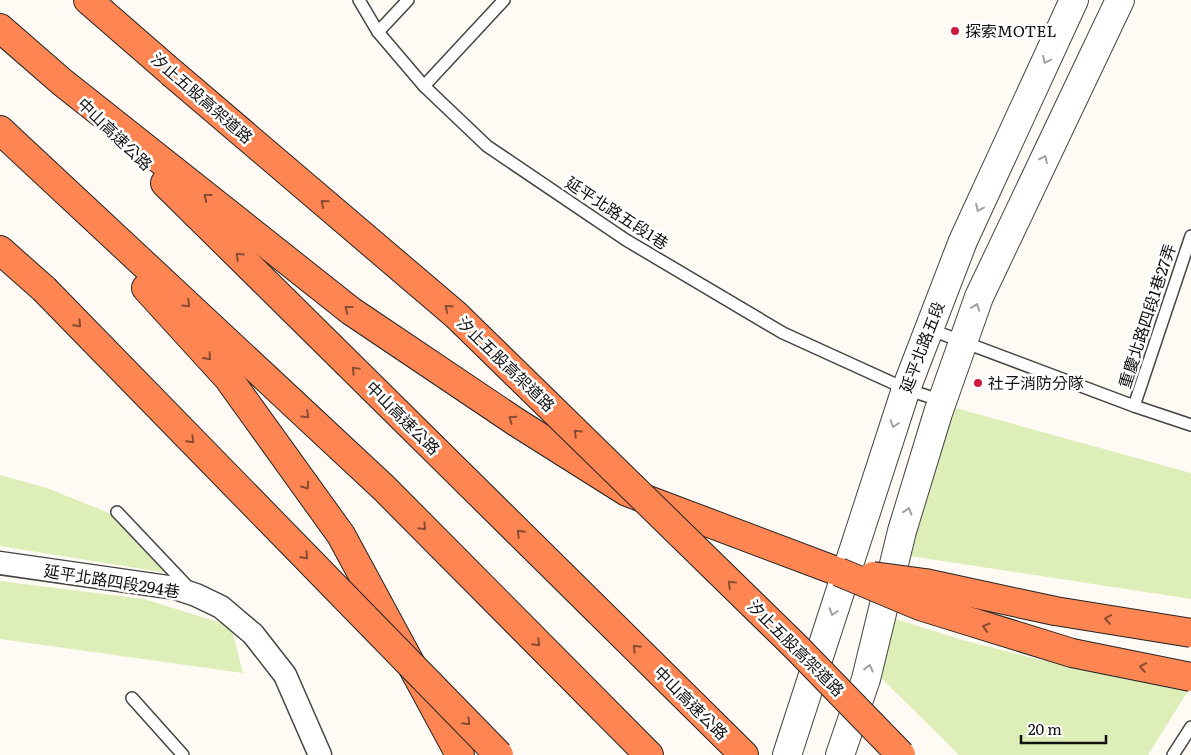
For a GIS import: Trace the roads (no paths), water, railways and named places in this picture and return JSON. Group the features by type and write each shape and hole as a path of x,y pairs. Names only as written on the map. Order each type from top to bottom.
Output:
{"highway":[{"name":"汐止五股高架道路","path":"88,0 456,315 796,647 901,755"},
{"path":"0,28 62,82 351,311 516,422 627,492 839,572 920,606 1072,653 1191,677"},
{"name":"中山高速公路","path":"62,82 738,749"},
{"path":"5,135 228,378 341,535 457,750"},
{"path":"5,135 384,488 649,755"},
{"path":"0,250 44,289 500,755"},
{"path":"839,572 926,583 1054,611 1191,633"}],"street":[{"name":"延平北路五段","path":"787,755 906,389 963,241 1074,0"},
{"path":"844,743 866,679 902,531 942,401 979,297 1120,0"},
{"name":"延平北路四段294巷","path":"0,563 175,588 196,595 221,607 253,634 285,675 320,755"}],"lane":[{"name":"延平北路五段1巷","path":"359,0 378,32 424,86 487,146 626,240 783,333 906,389 942,401"},
{"path":"378,32 408,0"},
{"path":"424,86 504,0"},
{"name":"重慶北路四段1巷27弄","path":"1134,406 1191,236"},
{"path":"929,329 1134,406 1191,424"},
{"path":"117,512 196,595"},
{"path":"132,698 183,755"},
{"path":"1173,755 1191,727"}],"place":[{"name":"探索MOTEL","path":"955,31"},
{"name":"社子消防分隊","path":"978,383"}]}
